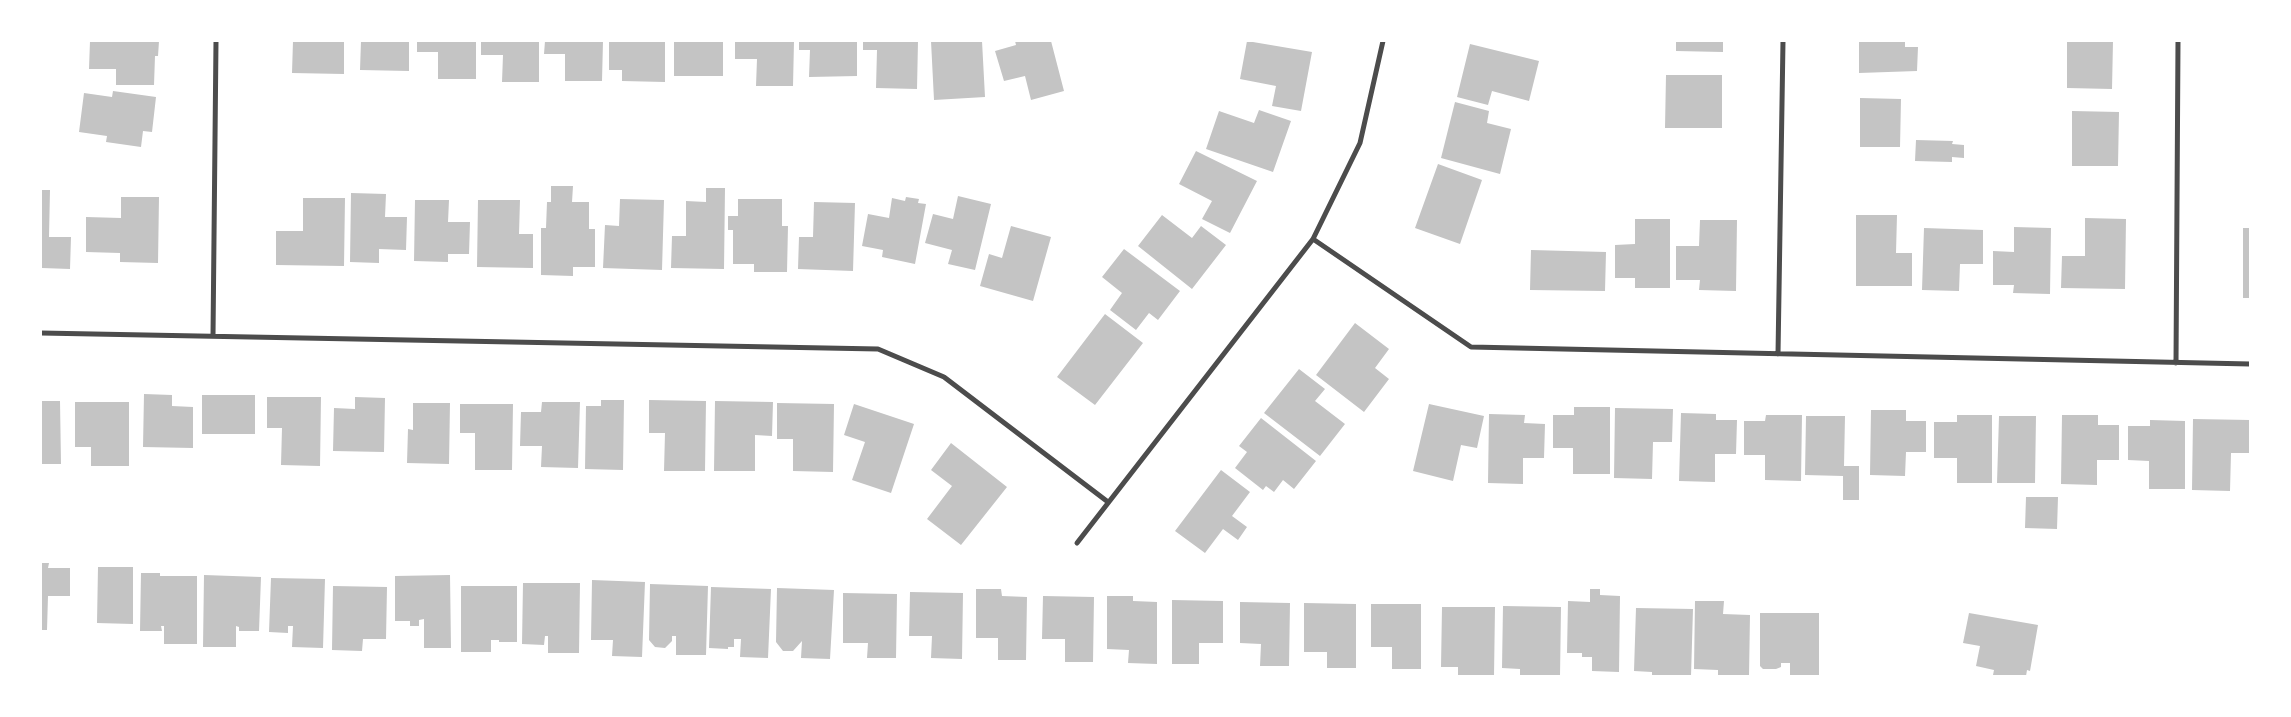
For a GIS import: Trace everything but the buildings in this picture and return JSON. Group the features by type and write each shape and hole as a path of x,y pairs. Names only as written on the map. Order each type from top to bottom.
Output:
{"street":[{"path":"213,336 216,41"},
{"path":"1078,543 1312,239 1360,144 1383,41"},
{"path":"1778,354 1782,41"},
{"path":"2176,363 2178,41"},
{"path":"1312,239 1471,347 2250,364"},
{"path":"41,333 878,349 944,377 1108,502"}]}
